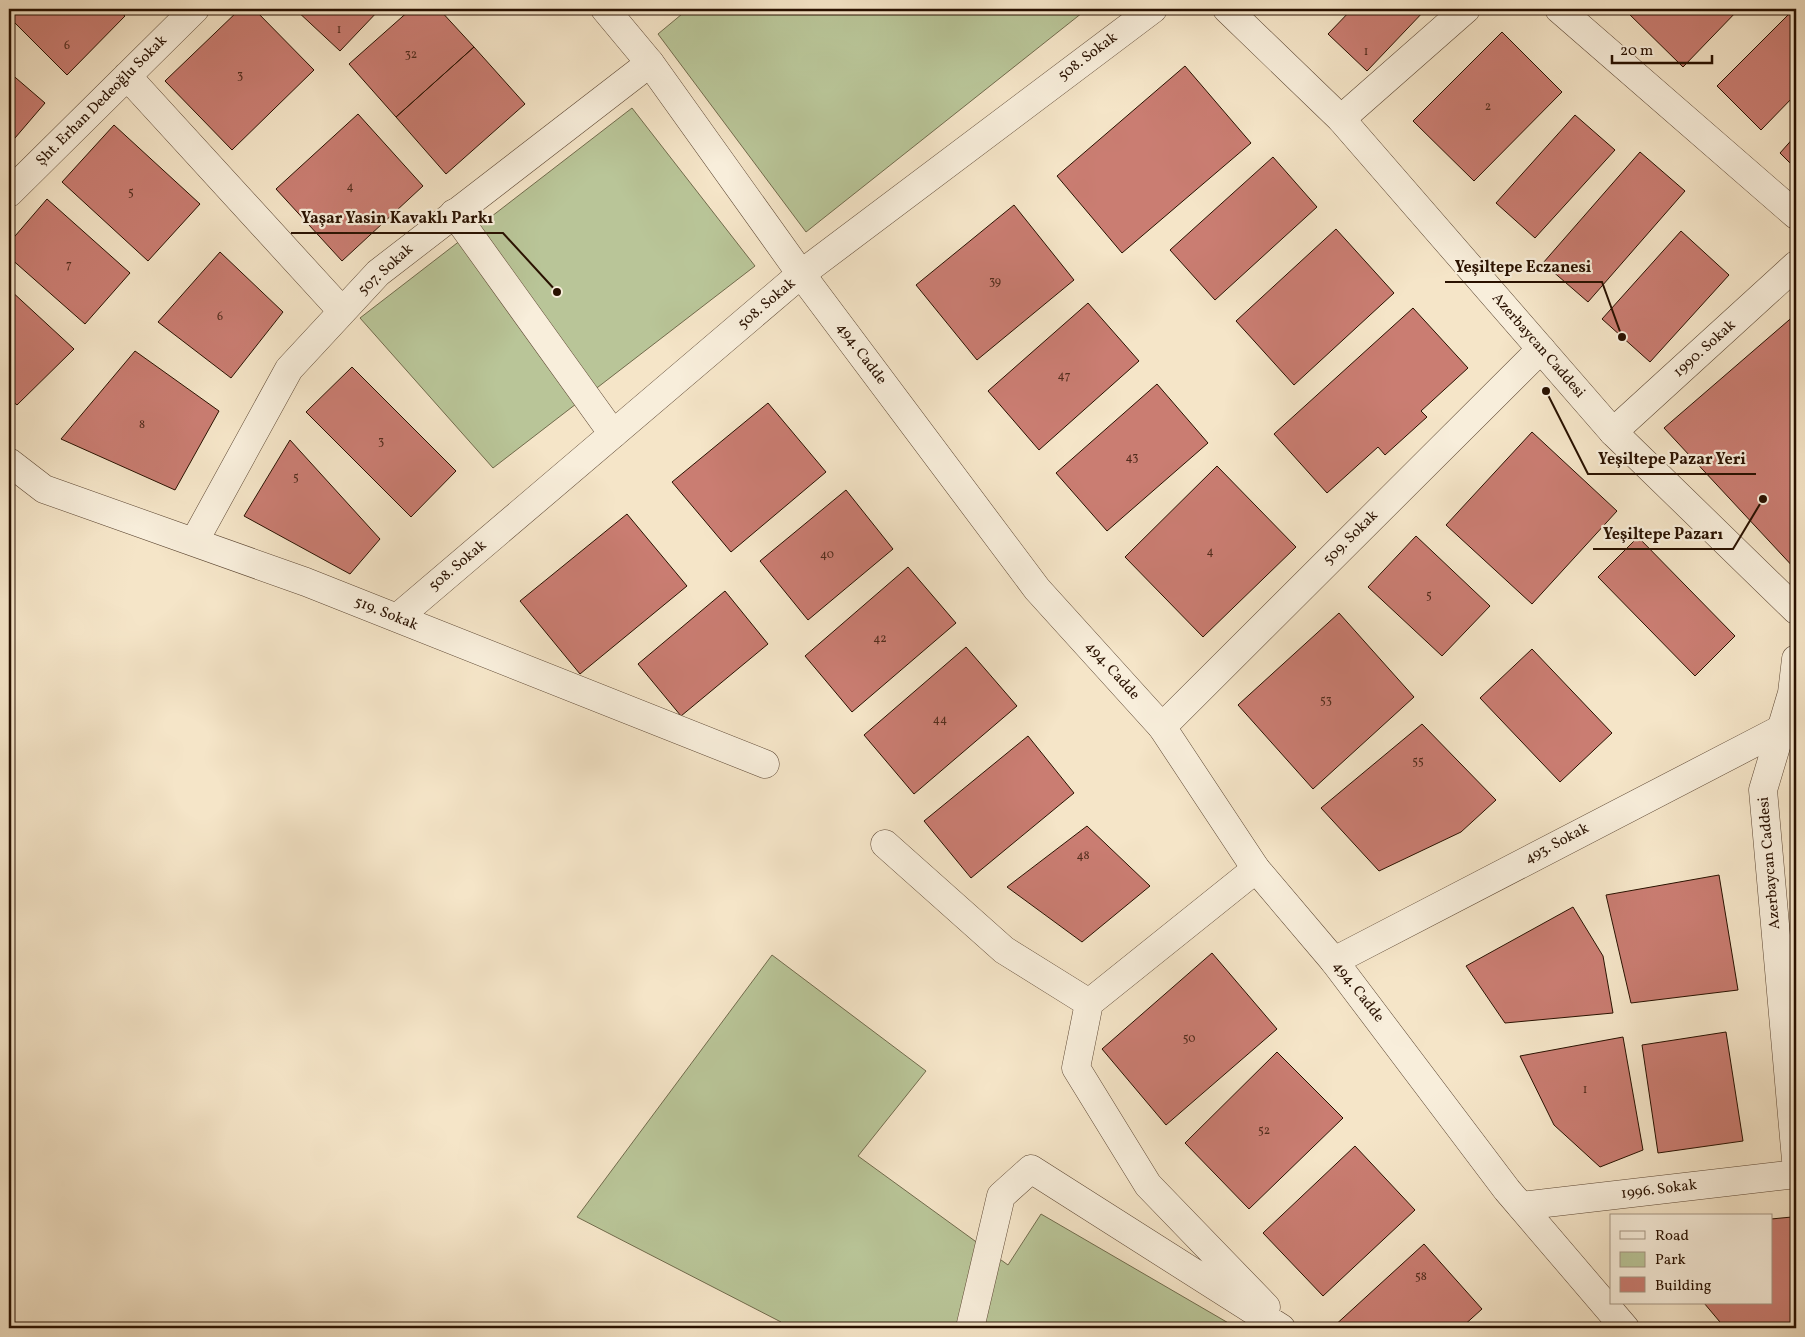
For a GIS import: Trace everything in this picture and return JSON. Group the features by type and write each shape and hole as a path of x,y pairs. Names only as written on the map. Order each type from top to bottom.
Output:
{"street":[{"name":"Şht. Erhan Dedeoğlu Sokak","path":"9,193 195,9"},
{"name":"494. Cadde","path":"605,9 650,63 802,274 1037,589 1162,727 1256,868 1334,961 1521,1206 1626,1328"},
{"name":"508. Sokak","path":"397,618 802,274 1153,9"},
{"name":"Azerbaycan Caddesi","path":"1227,9 1341,119 1614,432 1796,610"},
{"path":"1341,119 1466,9"},
{"path":"1559,9 1796,215"},
{"name":"507. Sokak","path":"194,542 289,369 378,272 650,63"},
{"path":"127,76 342,311"},
{"path":"454,214 613,434"},
{"name":"1990. Sokak","path":"1614,432 1796,265"},
{"name":"509. Sokak","path":"1162,727 1541,349"},
{"name":"519. Sokak","path":"9,462 44,489 306,582 765,764"},
{"name":"Azerbaycan Caddesi","path":"1796,659 1792,692 1763,790 1796,1160"},
{"name":"493. Sokak","path":"1334,961 1781,729"},
{"path":"885,844 1004,950 1089,1003"},
{"path":"1256,868 1089,1003 1076,1068 1148,1184 1287,1328"},
{"path":"970,1328 1001,1196 1031,1169 1281,1328"},
{"name":"1996. Sokak","path":"1521,1206 1796,1174"}],"green space":[{"path":"688,9 1087,9 806,232 658,34"},
{"path":"632,108 755,266 493,468 360,318"},
{"path":"772,955 926,1071 858,1156 1008,1265 1041,1214 1237,1328 781,1328 781,1322 577,1217"}],"building":[{"path":"9,9 117,9 125,16 67,75 9,17"},
{"path":"240,9 254,9 314,70 232,150 165,81"},
{"path":"295,9 380,9 340,51"},
{"path":"411,9 439,9 474,47 396,117 349,64"},
{"path":"1352,9 1426,9 1367,71 1328,34"},
{"path":"1626,9 1739,9 1683,67"},
{"path":"1796,9 1796,94 1761,130 1717,86"},
{"path":"1502,32 1562,92 1474,181 1413,121"},
{"path":"474,47 525,104 446,174 396,117"},
{"path":"1185,66 1251,143 1122,253 1057,176"},
{"path":"9,72 45,103 9,145"},
{"path":"358,114 423,186 342,261 276,189"},
{"path":"1575,115 1615,150 1535,238 1496,203"},
{"path":"114,125 200,204 148,261 62,182"},
{"path":"1796,135 1796,169 1780,153"},
{"path":"1640,152 1685,191 1588,302 1543,263"},
{"path":"1273,157 1317,207 1215,300 1170,250"},
{"path":"47,199 130,273 85,324 9,257 9,243"},
{"path":"1014,205 1074,280 977,360 916,285"},
{"path":"1336,229 1394,293 1294,385 1236,321"},
{"path":"1681,231 1729,275 1650,362 1602,319"},
{"path":"220,252 283,312 231,378 158,322"},
{"path":"9,289 74,349 17,405 9,398"},
{"path":"1088,303 1139,361 1039,450 988,391"},
{"path":"1413,308 1468,368 1421,411 1427,417 1385,455 1378,447 1327,493 1274,434"},
{"path":"1796,314 1796,570 1664,428"},
{"path":"135,351 219,411 175,490 61,439"},
{"path":"352,367 456,471 411,517 306,412"},
{"path":"1157,384 1208,443 1107,531 1056,473"},
{"path":"768,403 826,472 731,552 672,482"},
{"path":"1532,432 1617,511 1532,604 1446,525"},
{"path":"290,440 380,539 350,574 244,516"},
{"path":"1217,466 1296,547 1203,637 1125,557"},
{"path":"846,490 893,549 808,620 760,561"},
{"path":"627,514 687,586 580,674 520,601"},
{"path":"1416,536 1490,606 1442,656 1368,587"},
{"path":"1638,537 1735,636 1695,676 1598,577"},
{"path":"908,567 956,623 852,712 805,656"},
{"path":"725,591 768,644 681,716 638,664"},
{"path":"1339,613 1414,697 1313,789 1238,705"},
{"path":"966,647 1017,706 914,794 864,735"},
{"path":"1532,649 1612,733 1560,782 1480,698"},
{"path":"1422,724 1496,800 1461,832 1379,871 1321,808"},
{"path":"1028,736 1074,793 971,878 924,821"},
{"path":"1087,826 1150,886 1082,942 1007,887"},
{"path":"1719,875 1738,990 1631,1003 1606,895"},
{"path":"1573,907 1603,956 1613,1013 1505,1023 1466,966"},
{"path":"1212,953 1277,1029 1166,1125 1102,1049"},
{"path":"1726,1032 1743,1141 1658,1153 1642,1045"},
{"path":"1623,1037 1643,1150 1600,1167 1554,1125 1520,1056"},
{"path":"1277,1052 1343,1118 1249,1209 1185,1143"},
{"path":"1355,1146 1415,1210 1323,1296 1263,1233"},
{"path":"1792,1217 1796,1250 1796,1328 1725,1328 1705,1304 1772,1304 1772,1219"},
{"path":"1424,1244 1482,1309 1461,1328 1332,1328"}],"place":[{"name":"Yaşar Yasin Kavaklı Parkı","path":"557,292"},
{"name":"Yeşiltepe Eczanesi","path":"1622,337"},
{"name":"Yeşiltepe Pazar Yeri","path":"1546,391"},
{"name":"Yeşiltepe Pazarı","path":"1763,499"}]}
